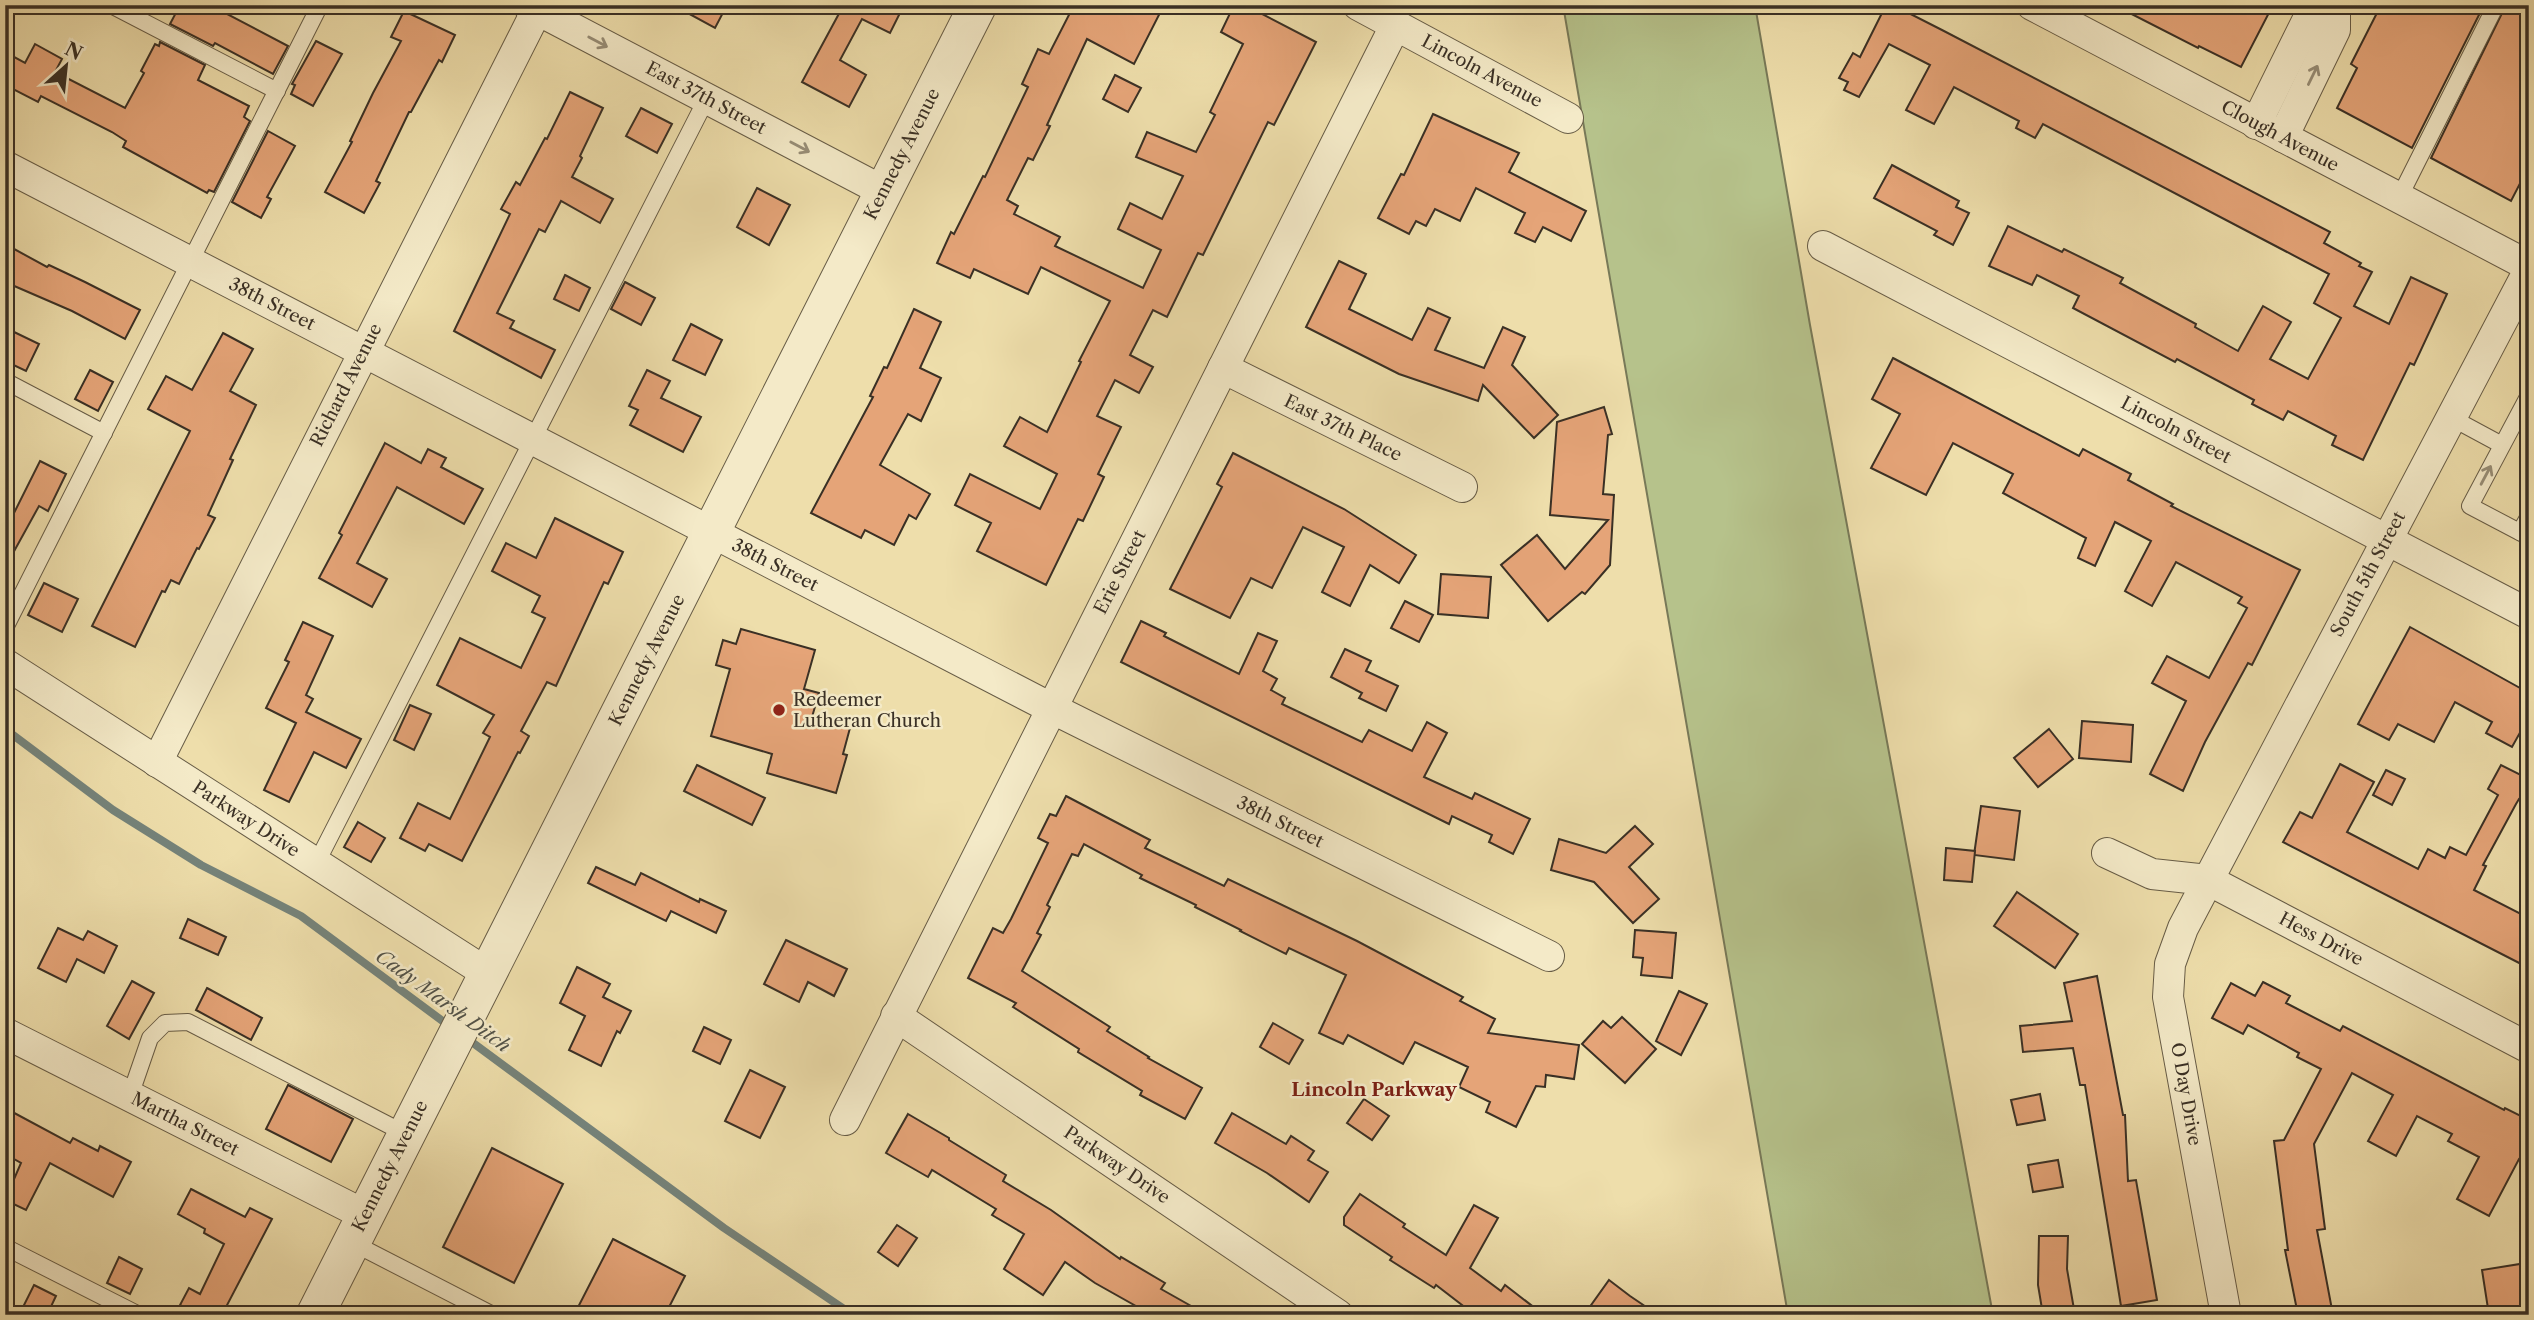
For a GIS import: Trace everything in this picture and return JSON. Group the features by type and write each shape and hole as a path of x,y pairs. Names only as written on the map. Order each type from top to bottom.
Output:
{"street":[{"name":"Kennedy Avenue","path":"315,1315 978,5"},
{"name":"Lincoln Avenue","path":"1358,5 1398,15 1568,118"},
{"name":"Clough Avenue","path":"2032,5 2529,268"},
{"path":"2256,124 2308,19 2329,5"},
{"path":"2283,137 2335,30 2335,5"},
{"name":"East 37th Street","path":"533,8 883,191"},
{"name":"Richard Avenue","path":"157,762 533,8"},
{"name":"Erie Street","path":"845,1120 1398,15"},
{"name":"38th Street","path":"5,166 1051,708 1549,956"},
{"name":"Lincoln Street","path":"1823,246 2529,614"},
{"name":"South 5th Street","path":"2208,880 2529,268"},
{"name":"East 37th Place","path":"1223,368 1462,487"},
{"name":"Parkway Drive","path":"5,664 487,973"},
{"name":"Hess Drive","path":"2107,853 2152,874 2208,880 2529,1048"},
{"name":"O Day Drive","path":"2208,880 2183,928 2170,964 2168,997 2226,1315"},
{"name":"Parkway Drive","path":"896,1016 1338,1315"},
{"name":"Martha Street","path":"5,1033 130,1096 358,1229"}],"lane":[{"path":"111,5 277,91"},
{"path":"5,628 320,5"},
{"path":"2399,198 2496,5"},
{"path":"316,864 706,98"},
{"path":"5,382 104,433"},
{"path":"2529,395 2470,506 2524,535 2529,516"},
{"path":"2450,417 2502,445"},
{"path":"130,1096 150,1038 164,1023 188,1022 406,1134"},
{"path":"358,1229 493,1315"},
{"path":"5,1247 139,1315"}],"green space":[{"path":"1563,5 1755,5 1810,325 1993,1315 1788,1315"}],"building":[{"path":"180,5 210,5 288,46 273,74 215,43 213,46 170,24"},
{"path":"673,5 727,5 715,28"},
{"path":"837,5 904,5 890,33 862,19 840,60 866,75 849,107 802,82 842,8"},
{"path":"1074,5 1164,5 1134,64 1087,39 1047,125 1050,126 1033,160 1028,158 1007,200 1018,206 1014,214 1060,237 1055,246 1143,288 1161,250 1118,229 1130,203 1162,219 1183,176 1136,157 1147,132 1196,152 1215,115 1210,112 1243,44 1221,32 1234,5 1245,5 1316,42 1274,125 1268,122 1203,255 1198,253 1167,317 1153,310 1130,355 1153,367 1139,393 1115,380 1097,416 1121,427 1098,474 1104,477 1083,521 1078,519 1046,585 977,551 991,523 955,505 970,474 1040,509 1057,474 1004,446 1020,417 1047,432 1110,301 1041,267 1028,294 974,269 970,278 937,263 951,232 954,234 983,176 985,177 1028,87 1022,84 1038,49 1049,54"},
{"path":"1886,5 1893,5 1942,30 2330,232 2324,243 2372,272 2354,306 2389,324 2411,277 2447,294 2414,365 2410,363 2363,460 2332,445 2336,436 2288,411 2283,420 2252,404 2254,400 2073,308 2079,296 2037,275 2032,285 1989,266 2008,226 2062,252 2064,249 2123,278 2120,283 2196,324 2195,327 2238,351 2263,306 2291,322 2270,359 2308,379 2341,318 2314,303 2329,274 2043,124 2035,138 2016,128 2019,121 1954,87 1934,124 1906,110 1930,65 1889,44 1859,97 1844,90 1848,82 1839,78 1853,53 1860,57"},
{"path":"2114,5 2273,5 2241,67"},
{"path":"2381,5 2484,5 2412,148 2337,108 2357,68 2351,64"},
{"path":"2506,5 2529,5 2529,166 2511,201 2431,158"},
{"path":"404,11 455,35 442,62 439,60 409,112 376,181 380,183 364,213 325,192 401,41 391,37"},
{"path":"316,41 342,54 313,106 291,94 295,85 292,84"},
{"path":"160,42 205,65 198,80 249,106 244,117 250,121 214,192 209,190 207,193 123,147 126,141 112,132 41,96 38,102 5,85 5,52 25,63 35,44 62,59 55,72 125,108 144,73 141,71 155,44 159,46"},
{"path":"1115,75 1141,88 1128,112 1103,99"},
{"path":"570,92 603,108 572,177 613,199 600,223 561,201 545,232 539,229 497,313 514,321 510,328 555,350 541,378 454,331 510,214 501,209 516,182 520,185"},
{"path":"641,108 672,124 657,153 626,136"},
{"path":"1433,114 1519,153 1509,172 1586,211 1571,241 1543,227 1535,242 1515,233 1525,213 1476,188 1460,221 1435,209 1426,226 1416,221 1409,234 1378,218 1401,174 1404,175"},
{"path":"268,131 295,146 267,197 271,199 261,218 232,202"},
{"path":"1892,165 1959,201 1956,207 1969,213 1953,245 1934,235 1937,231 1874,198"},
{"path":"757,188 790,205 769,245 737,227"},
{"path":"5,244 47,267 49,265 140,310 125,339 72,311 5,282"},
{"path":"1339,261 1366,274 1349,309 1412,340 1428,308 1450,318 1435,350 1484,368 1503,327 1525,337 1512,365 1558,415 1534,438 1483,385 1478,401 1399,374 1306,327"},
{"path":"565,275 590,288 579,311 554,299"},
{"path":"625,282 655,298 641,325 611,309"},
{"path":"914,309 941,322 920,368 941,378 921,421 908,414 880,465 930,494 916,519 909,515 894,545 865,530 861,538 811,513 873,397 870,396 884,367 887,368"},
{"path":"691,324 722,340 705,375 673,360"},
{"path":"12,331 39,344 26,371 5,361 5,344"},
{"path":"223,333 253,349 230,391 256,405 230,459 233,460 208,515 215,518 179,584 171,580 165,592 162,591 135,647 92,626 190,431 148,409 166,376 192,390"},
{"path":"1893,358 2079,456 2083,449 2131,474 2128,480 2173,504 2171,506 2300,570 2252,665 2248,663 2205,742 2183,791 2150,774 2186,701 2152,683 2167,656 2209,678 2247,608 2238,603 2242,597 2176,562 2152,606 2125,591 2151,541 2115,522 2095,566 2078,558 2086,538 2003,493 2013,474 1953,443 1926,495 1871,468 1900,414 1872,399"},
{"path":"90,370 113,382 98,411 75,399"},
{"path":"647,370 670,381 661,398 701,417 683,452 630,425 638,410 629,406"},
{"path":"1604,407 1612,434 1608,435 1603,494 1614,495 1610,565 1585,594 1582,592 1548,621 1501,565 1537,535 1565,569 1608,520 1550,515 1557,422"},
{"path":"385,443 421,463 428,449 446,458 441,467 483,489 464,524 397,487 357,563 387,579 372,607 319,578"},
{"path":"1233,453 1344,509 1416,555 1399,583 1370,565 1350,606 1322,592 1344,547 1303,527 1272,588 1251,578 1230,618 1170,589 1222,487 1217,484"},
{"path":"40,461 66,474 48,511 39,506 12,555 5,552 5,531"},
{"path":"555,518 623,552 608,584 604,582 556,686 547,682 521,731 529,736 520,753 518,752 462,861 429,844 425,851 400,838 418,803 450,819 490,737 483,733 494,715 437,685 460,638 521,668 545,618 532,612 540,596 492,571 506,543 536,558"},
{"path":"1441,574 1491,577 1488,618 1438,614"},
{"path":"44,583 78,599 62,632 28,615"},
{"path":"1405,601 1433,615 1419,642 1391,628"},
{"path":"1141,621 1166,633 1164,636 1239,674 1258,633 1277,641 1263,671 1277,679 1271,690 1285,698 1282,704 1362,742 1369,730 1412,751 1427,722 1447,733 1424,777 1472,799 1475,793 1530,819 1513,854 1489,842 1492,835 1452,816 1449,824 1121,662"},
{"path":"303,622 333,636 306,695 313,699 306,712 361,739 346,768 314,752 289,802 264,790 296,723 266,708 289,662 285,660"},
{"path":"2410,627 2529,693 2529,733 2522,729 2512,747 2486,733 2492,722 2455,702 2434,742 2398,724 2389,740 2358,724"},
{"path":"741,629 815,650 804,689 819,693 812,717 850,728 843,754 847,755 836,793 767,773 772,754 711,736 730,669 716,665 723,640 736,644"},
{"path":"1345,649 1371,661 1366,671 1398,686 1386,711 1359,698 1362,693 1331,677"},
{"path":"410,705 431,714 414,750 394,740"},
{"path":"2082,721 2133,725 2131,762 2079,758"},
{"path":"2049,729 2073,759 2038,787 2014,758"},
{"path":"2340,764 2374,782 2347,832 2418,869 2428,849 2445,858 2450,847 2466,855 2498,795 2488,789 2501,765 2529,779 2529,804 2519,799 2483,865 2486,866 2474,890 2529,918 2529,968 2283,842 2300,812 2312,818"},
{"path":"697,765 765,798 752,825 684,791"},
{"path":"2386,770 2405,779 2392,805 2373,795"},
{"path":"1066,796 1150,840 1145,848 1224,886 1228,879 1357,941 1463,997 1460,1001 1495,1019 1488,1033 1579,1045 1574,1079 1546,1075 1545,1087 1536,1086 1516,1127 1486,1112 1490,1102 1459,1087 1468,1067 1415,1042 1403,1064 1348,1035 1343,1044 1319,1033 1346,975 1289,948 1286,954 1240,931 1195,907 1196,905 1140,878 1142,875 1084,844 1078,856 1072,854 1047,905 1050,907 1037,933 1041,935 1022,971 1110,1027 1107,1031 1148,1058 1202,1088 1185,1119 1140,1095 1142,1091 1078,1052 1079,1049 1013,1007 1016,1003 968,978 993,928 1003,933 1011,919 1048,843 1038,838 1050,814 1056,816"},
{"path":"1981,806 2020,811 2014,860 1974,855"},
{"path":"358,822 385,838 371,862 344,847"},
{"path":"1635,826 1653,844 1629,867 1659,899 1633,923 1594,882 1551,870 1559,839 1606,853"},
{"path":"1946,848 1975,851 1972,882 1944,880"},
{"path":"596,867 635,885 641,873 699,902 700,899 726,911 716,933 671,911 666,921 588,883"},
{"path":"2017,892 2078,934 2055,968 1994,926"},
{"path":"188,919 226,937 218,955 180,938"},
{"path":"58,928 83,940 88,931 117,946 104,973 77,959 66,982 38,968"},
{"path":"1635,930 1676,933 1672,978 1641,975 1643,958 1633,957"},
{"path":"786,940 847,969 834,996 808,982 799,1002 764,984"},
{"path":"577,967 610,984 603,997 631,1011 620,1033 617,1031 601,1066 569,1050 585,1016 560,1003"},
{"path":"2097,976 2125,1115 2128,1181 2136,1180 2157,1300 2121,1306 2085,1085 2080,1085 2073,1048 2023,1052 2020,1026 2072,1021 2064,983"},
{"path":"132,981 154,993 129,1039 107,1026"},
{"path":"2263,982 2290,996 2286,1003 2340,1031 2343,1026 2504,1110 2505,1108 2529,1120 2529,1164 2519,1159 2489,1216 2457,1199 2479,1157 2448,1141 2452,1134 2417,1116 2396,1156 2368,1141 2393,1095 2352,1073 2314,1144 2325,1229 2317,1230 2333,1315 2298,1315 2285,1250 2288,1250 2274,1141 2284,1140 2321,1069 2297,1057 2299,1053 2248,1025 2243,1034 2212,1018 2231,983 2255,996"},
{"path":"207,988 262,1018 251,1040 196,1010"},
{"path":"1679,991 1707,1004 1681,1055 1656,1041"},
{"path":"1622,1017 1656,1049 1625,1083 1582,1044 1603,1021 1611,1028"},
{"path":"1273,1023 1303,1040 1289,1064 1260,1047"},
{"path":"704,1027 731,1040 720,1064 693,1051"},
{"path":"750,1070 785,1087 760,1138 725,1121"},
{"path":"288,1085 353,1119 331,1162 266,1129"},
{"path":"2040,1094 2045,1120 2017,1125 2011,1100"},
{"path":"1364,1099 1389,1116 1372,1140 1347,1123"},
{"path":"5,1108 70,1143 73,1138 98,1151 100,1146 131,1162 113,1197 50,1163 26,1210 5,1200 21,1163 5,1154"},
{"path":"1232,1113 1286,1144 1291,1136 1314,1151 1308,1160 1328,1172 1309,1202 1267,1173 1215,1143"},
{"path":"908,1114 1006,1175 1003,1181 1051,1210 1120,1259 1121,1257 1165,1283 1161,1289 1207,1315 1152,1315 1095,1283 1065,1262 1043,1295 1004,1269 1024,1234 992,1215 996,1209 932,1170 928,1177 886,1153"},
{"path":"492,1148 563,1184 514,1283 443,1247"},
{"path":"2058,1160 2063,1187 2033,1192 2028,1165"},
{"path":"191,1189 245,1217 250,1208 272,1219 226,1307 241,1315 190,1315 191,1311 180,1305 189,1288 200,1294 224,1244 204,1233 205,1229 178,1214"},
{"path":"1360,1194 1446,1255 1474,1205 1498,1218 1470,1268 1501,1291 1505,1285 1544,1315 1475,1315 1436,1285 1434,1288 1390,1260 1392,1257 1344,1225 1344,1217"},
{"path":"897,1225 917,1238 898,1266 878,1252"},
{"path":"2039,1236 2068,1236 2067,1269 2075,1315 2043,1315 2038,1285"},
{"path":"613,1239 685,1276 665,1315 574,1315"},
{"path":"119,1257 142,1269 130,1294 107,1283"},
{"path":"2520,1264 2528,1315 2489,1315 2482,1270"},
{"path":"1609,1280 1630,1296 1658,1315 1584,1315"},
{"path":"34,1285 56,1296 47,1315 33,1315 22,1309"}],"waterway":[{"name":"Cady Marsh Ditch","path":"5,729 113,810 201,865 301,916 452,1028"},
{"name":"Cady Marsh Ditch","path":"465,1037 724,1228 853,1315"}],"place":[{"name":"Redeemer Lutheran Church","path":"779,710"}],"district":[{"name":"Lincoln Parkway","path":"1374,1089"}]}
